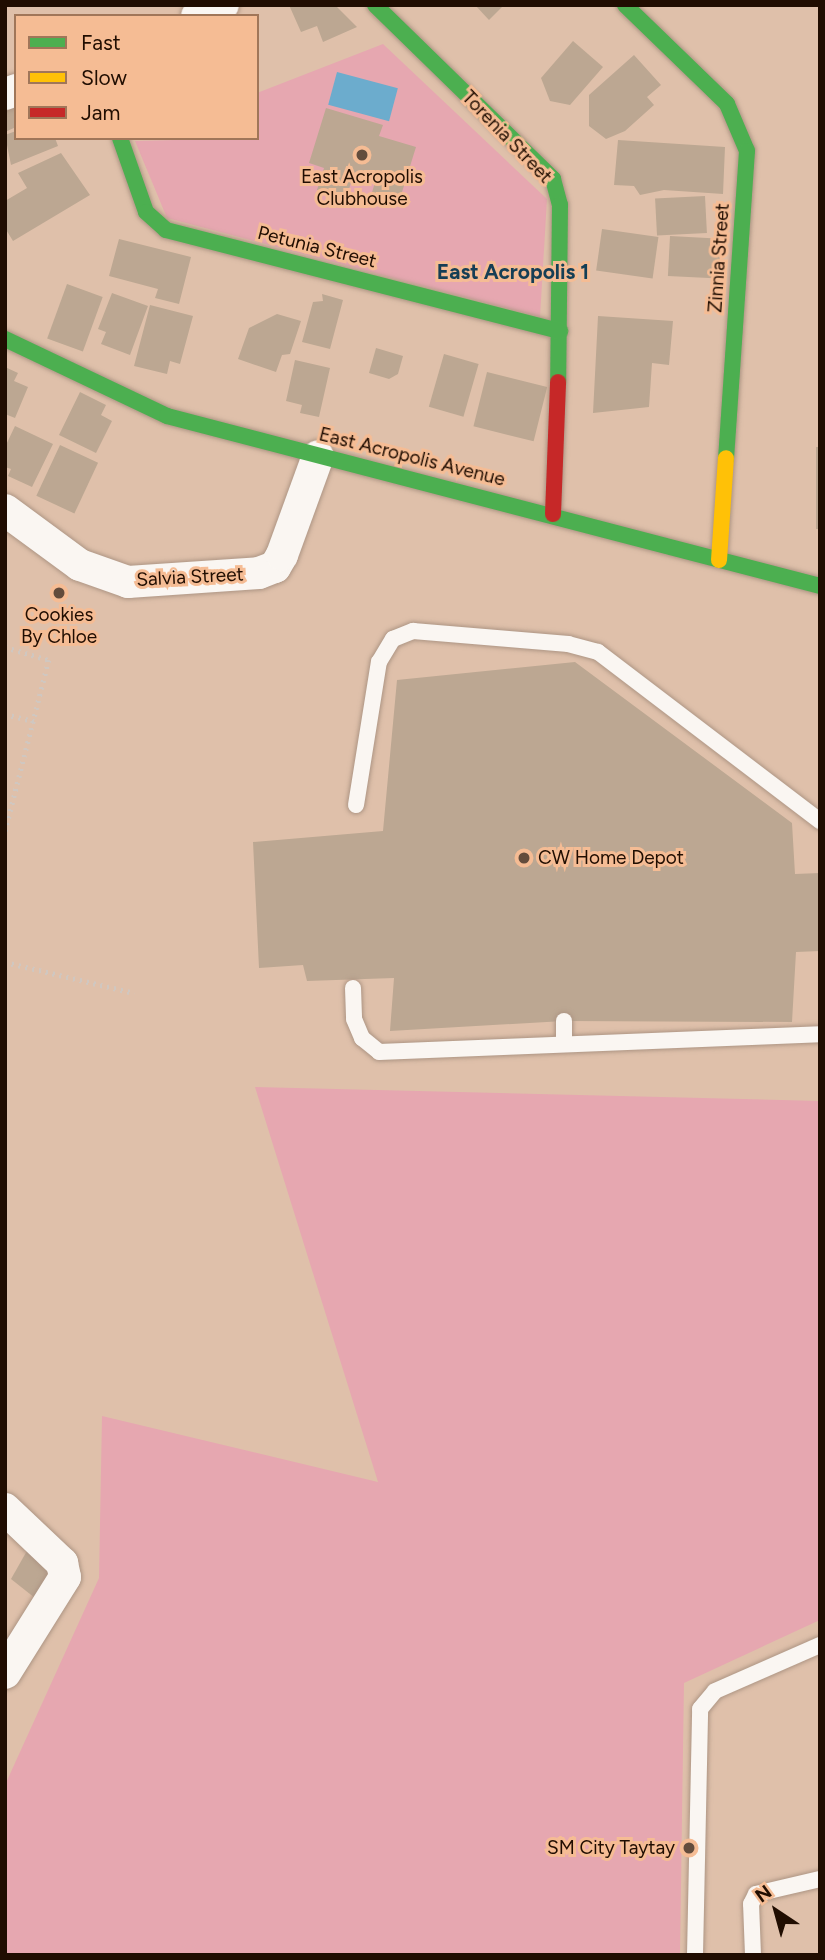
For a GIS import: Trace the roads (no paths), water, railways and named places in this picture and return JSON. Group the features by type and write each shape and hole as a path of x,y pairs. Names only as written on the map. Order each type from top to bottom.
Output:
{"street":[{"path":"203,14 223,5"},
{"name":"Torenia Street","path":"375,5 553,179 560,205 560,331 553,514"},
{"name":"Zinnia Street","path":"625,5 727,104 747,151 719,560"},
{"name":"Petunia Street","path":"121,140 146,212 166,229 560,331"},
{"name":"East Acropolis Avenue","path":"5,339 167,416 553,514 820,586"},
{"name":"Salvia Street","path":"5,510 80,565 128,582 259,573 275,567 282,555 318,456"},
{"path":"5,1509 62,1563 65,1577 5,1672"}],"lane":[{"path":"356,805 379,662 393,639 413,631 568,644 598,652 820,821"},
{"path":"353,988 358,1028 379,1052 820,1034"},
{"path":"564,1021 564,1044"},
{"path":"695,1955 700,1709 715,1691 820,1645"},
{"path":"753,1955 751,1904 756,1894 820,1879"}],"water":[{"path":"337,72 398,88 389,121 328,105"}],"place":[{"name":"East Acropolis Clubhouse","path":"362,155"},
{"name":"Cookies By Chloe","path":"59,593"},
{"name":"CW Home Depot","path":"524,858"},
{"name":"SM City Taytay","path":"689,1848"}],"district":[{"name":"East Acropolis 1","path":"513,272"}]}
